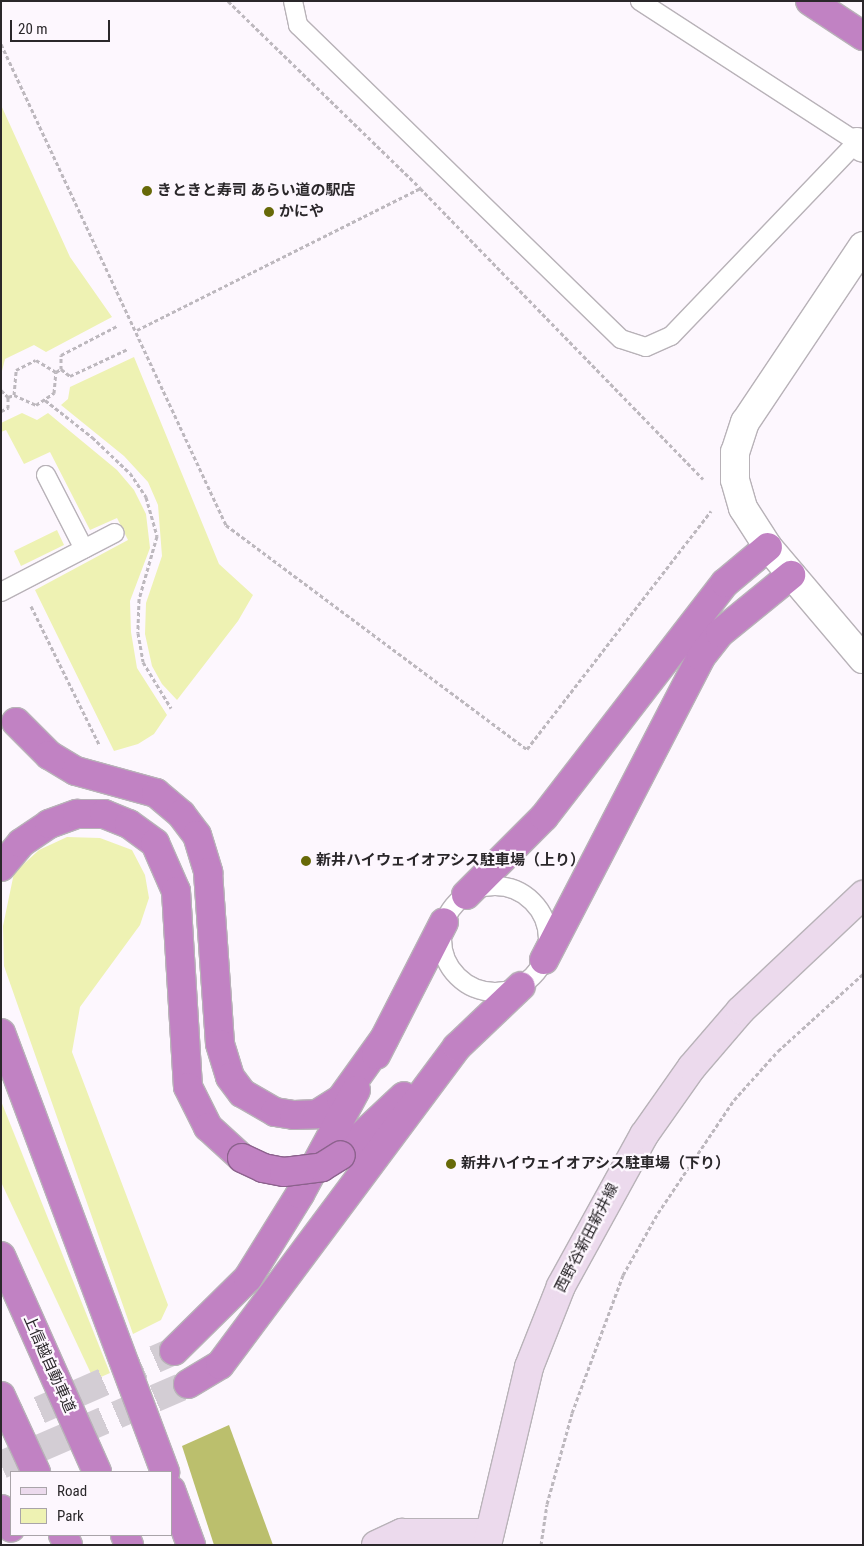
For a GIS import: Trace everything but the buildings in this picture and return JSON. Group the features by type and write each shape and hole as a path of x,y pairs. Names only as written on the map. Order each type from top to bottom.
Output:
{"highway":[{"path":"810,1 863,36"},
{"path":"466,895 544,817 725,583 768,546"},
{"path":"544,960 701,657 720,633 791,575"},
{"path":"16,722 49,755 76,771 156,793 181,814 197,835 208,872 220,1044 230,1077 242,1093 275,1112 294,1115 317,1114 341,1099 384,1039"},
{"path":"1,867 21,843 49,824 77,814 104,814 129,824 155,843 176,891 188,1087 208,1127 242,1158 263,1168 284,1172 322,1167 342,1155 521,986"},
{"path":"174,1351 248,1278 300,1194 384,1039 444,922"},
{"path":"1,1034 165,1471"},
{"path":"188,1384 220,1365 457,1047"},
{"name":"上信越自動車道","path":"1,1256 97,1471"},
{"path":"1,1396 36,1471"},
{"path":"172,1493 191,1545"},
{"path":"1,1509 10,1526"}],"main road":[{"name":"西野谷新田新井線","path":"488,1539 529,1368 561,1286 644,1135 692,1068 741,1010 863,895"},
{"path":"376,1545 402,1533 488,1539"}],"street":[{"path":"863,246 745,422 728,489 791,575 863,659"}],"lane":[{"path":"292,1 298,25 621,339 646,347 671,336 860,145 640,1"},
{"path":"46,475 84,549"},
{"path":"1,592 115,533"},
{"path":"498,886 514,889 528,898 547,926 548,943 544,960 535,974 521,986 504,992 485,992 468,986 454,974 445,958 442,940 444,922 453,906 466,895 481,888 498,886"}],"path":[{"path":"1,44 137,330 226,525 527,749 728,489 228,1"},
{"path":"137,330 420,188"},
{"path":"61,369 61,356 117,326"},
{"path":"61,369 70,376 128,349"},
{"path":"14,394 16,370 36,360 56,372"},
{"path":"56,372 61,369"},
{"path":"14,394 36,405 54,393 56,372"},
{"path":"1,390 8,397 8,408 1,411"},
{"path":"8,397 14,394"},
{"path":"19,582 102,752"},
{"path":"541,1545 558,1459 578,1395 624,1275 658,1213 734,1100 778,1050 863,974"}],"green space":[{"path":"1,105 70,257 112,317 46,352 34,345 5,359 1,375"},
{"path":"134,357 219,564 253,595 238,621 177,700 162,684 152,666 145,634 146,603 162,556 158,505 148,482 124,456 61,405 68,399 70,387"},
{"path":"22,413 37,420 48,413 117,470 134,490 146,514 150,548 130,601 131,632 137,668 167,715 154,734 138,744 114,751 35,590 128,540 117,518 90,530 50,452 24,464 6,430 1,432 1,423"},
{"path":"57,530 64,545 21,566 14,551"},
{"path":"67,837 100,838 132,850 145,875 149,898 140,925 80,1007 72,1052 168,1305 161,1320 133,1334 4,966 3,926 14,873 39,850"},
{"path":"1,1101 110,1373 94,1380 1,1182"},
{"path":"229,1425 273,1545 214,1545 182,1446"}],"tunnel":[{"path":"1,1427 174,1351"},
{"path":"1,1465 188,1384"}],"place":[{"name":"きときと寿司 あらい道の駅店","path":"147,191"},
{"name":"かにや","path":"269,212"},
{"name":"新井ハイウェイオアシス駐車場（上り）","path":"306,861"},
{"name":"新井ハイウェイオアシス駐車場（下り）","path":"451,1164"}]}
